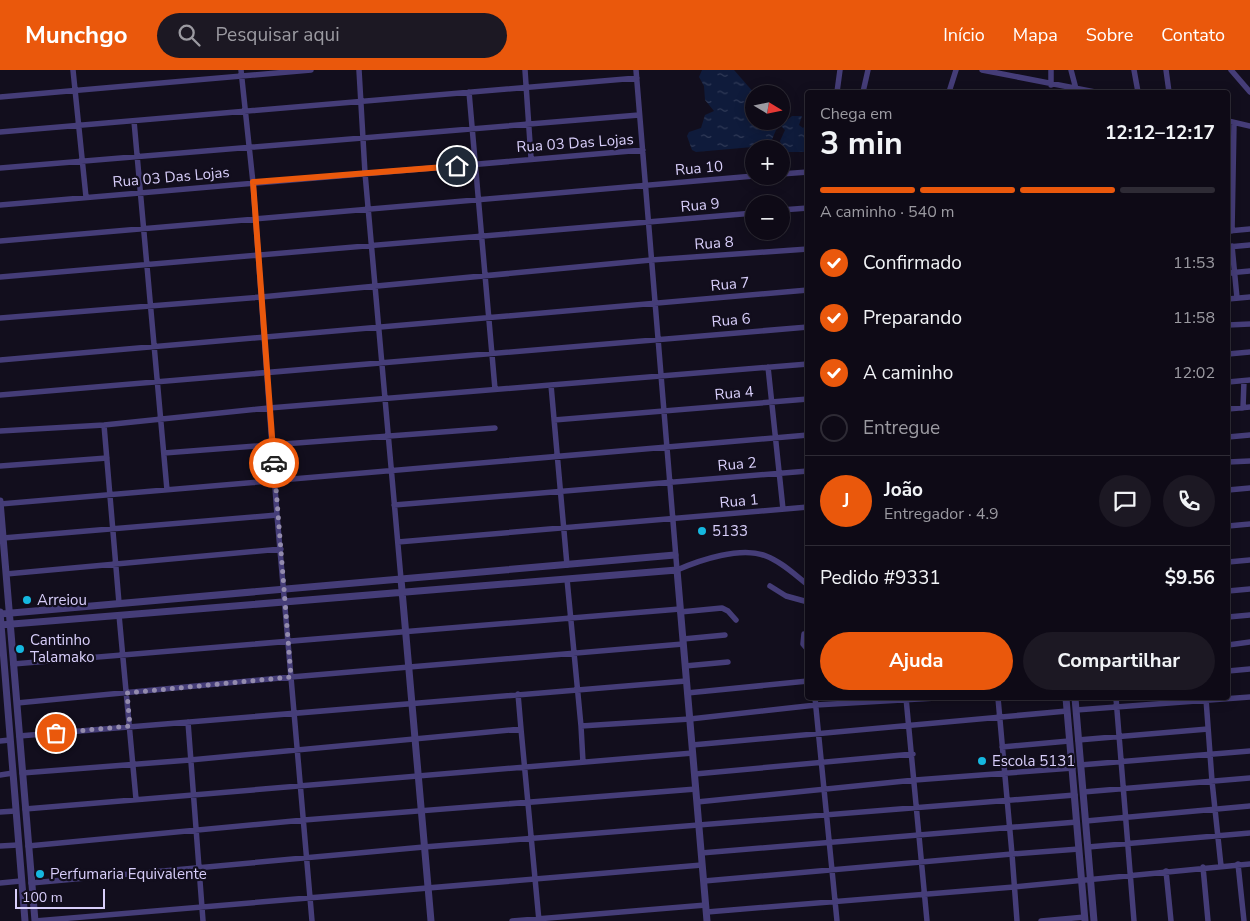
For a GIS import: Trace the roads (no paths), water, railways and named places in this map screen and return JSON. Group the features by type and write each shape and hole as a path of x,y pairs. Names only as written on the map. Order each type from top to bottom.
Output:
{"street":[{"path":"74,70 86,197"},
{"path":"0,97 76,91 242,73 311,70"},
{"path":"359,70 368,209 431,921"},
{"path":"525,70 531,158"},
{"path":"636,70 663,412 707,921"},
{"path":"837,90 840,70"},
{"path":"863,90 868,70"},
{"path":"950,90 956,70"},
{"path":"982,70 1082,90"},
{"path":"1051,70 1055,90"},
{"path":"1071,70 1076,89"},
{"path":"1134,70 1138,90"},
{"path":"1166,70 1169,90"},
{"path":"1231,70 1250,92"},
{"path":"242,73 253,182 277,515 285,590 312,921"},
{"path":"0,132 637,78"},
{"path":"469,92 490,353 495,389"},
{"path":"0,168 639,115"},
{"path":"134,121 167,490"},
{"path":"1250,126 1231,122 1230,231 1250,229"},
{"name":"Rua 03 Das Lojas","path":"0,205 531,158 643,150"},
{"path":"790,173 805,172"},
{"name":"Rua 10","path":"0,241 745,177"},
{"path":"790,209 805,208"},
{"name":"Rua 9","path":"0,277 745,214"},
{"path":"1237,298 1230,246 1250,245"},
{"name":"Rua 8","path":"0,318 261,297 651,260 805,249"},
{"path":"1230,273 1250,271"},
{"name":"Rua 7","path":"0,360 379,325 805,290"},
{"path":"1230,299 1250,298"},
{"path":"1230,326 1250,324"},
{"name":"Rua 6","path":"0,395 805,327"},
{"path":"1230,354 1250,352"},
{"path":"0,431 104,425 161,418 385,398 805,364"},
{"path":"768,367 783,509"},
{"path":"1230,382 1247,381 1247,408 1230,409"},
{"path":"552,385 567,565"},
{"name":"Rua 4","path":"554,420 805,399"},
{"path":"104,425 119,602"},
{"path":"164,453 389,434 495,428"},
{"path":"702,865 310,896 35,921 0,503 805,435"},
{"path":"1230,437 1250,435"},
{"path":"0,466 107,458"},
{"path":"1230,462 1250,461"},
{"name":"Rua 2","path":"394,505 805,471"},
{"path":"1230,490 1250,488"},
{"name":"Rua 1","path":"398,542 805,508"},
{"path":"3,538 277,515"},
{"path":"1230,526 1250,524"},
{"path":"6,574 115,566 281,549"},
{"path":"1,625 677,570 700,560 722,554 765,555 780,563 805,583"},
{"path":"25,921 10,740 4,704 0,613 675,555"},
{"path":"1230,562 1250,560"},
{"path":"567,579 583,762"},
{"path":"770,586 786,596 805,601"},
{"path":"1230,591 1250,588"},
{"path":"14,664 680,610 722,608 728,611 736,620"},
{"path":"119,615 136,799"},
{"path":"1230,617 1250,615"},
{"path":"804,634 803,644 805,646"},
{"path":"17,703 409,666 574,653 683,642 725,635"},
{"path":"1230,644 1250,642"},
{"path":"685,666 728,662"},
{"path":"1230,671 1250,669"},
{"path":"19,736 686,681"},
{"path":"687,693 805,681"},
{"path":"518,694 539,920"},
{"path":"1230,698 1250,697"},
{"path":"816,700 833,871 836,921"},
{"path":"580,726 690,719 893,700"},
{"path":"906,700 913,754 928,921"},
{"path":"998,700 1017,921"},
{"path":"1042,921 1085,919 1066,700"},
{"path":"1075,700 1094,921"},
{"path":"1116,700 1134,921"},
{"path":"1076,710 1195,700"},
{"path":"1206,700 1221,866"},
{"path":"25,809 583,762 819,734 1067,712"},
{"path":"188,722 203,921"},
{"path":"22,773 190,760 521,729"},
{"path":"1078,740 1208,729"},
{"path":"0,741 10,740"},
{"path":"1002,747 1069,741"},
{"path":"1080,765 1250,751"},
{"path":"694,774 913,754"},
{"path":"697,802 915,780 1072,768"},
{"path":"0,774 12,773"},
{"path":"1083,792 1250,778"},
{"path":"28,846 304,820 696,789"},
{"path":"31,883 424,847 1075,795"},
{"path":"1086,821 1250,806"},
{"path":"0,812 15,811"},
{"path":"702,854 1009,826 1077,822"},
{"path":"1088,847 1250,833"},
{"path":"0,846 18,844"},
{"path":"704,880 833,871 1079,849"},
{"path":"1238,864 1244,921"},
{"path":"512,921 706,908 835,902 1091,880 1166,870 1250,864"},
{"path":"1203,867 1208,921"},
{"path":"1166,870 1171,921"},
{"path":"0,883 22,882"}],"water":[{"path":"702,70 734,70 747,85 745,85 745,130 776,130 772,140 745,140 745,148 696,152 692,150 687,136 689,132 701,128 705,115 714,111 705,100 704,86 699,77"},
{"path":"802,116 799,125 803,128 805,126 805,152 790,152 790,140 780,140 785,130 790,130 790,118"}],"place":[{"name":"5133","path":"702,531"},
{"name":"Arreiou","path":"27,600"},
{"name":"Cantinho Talamako","path":"20,649"},
{"name":"Escola 5131","path":"982,761"},
{"name":"Perfumaria Equivalente","path":"40,874"}]}
